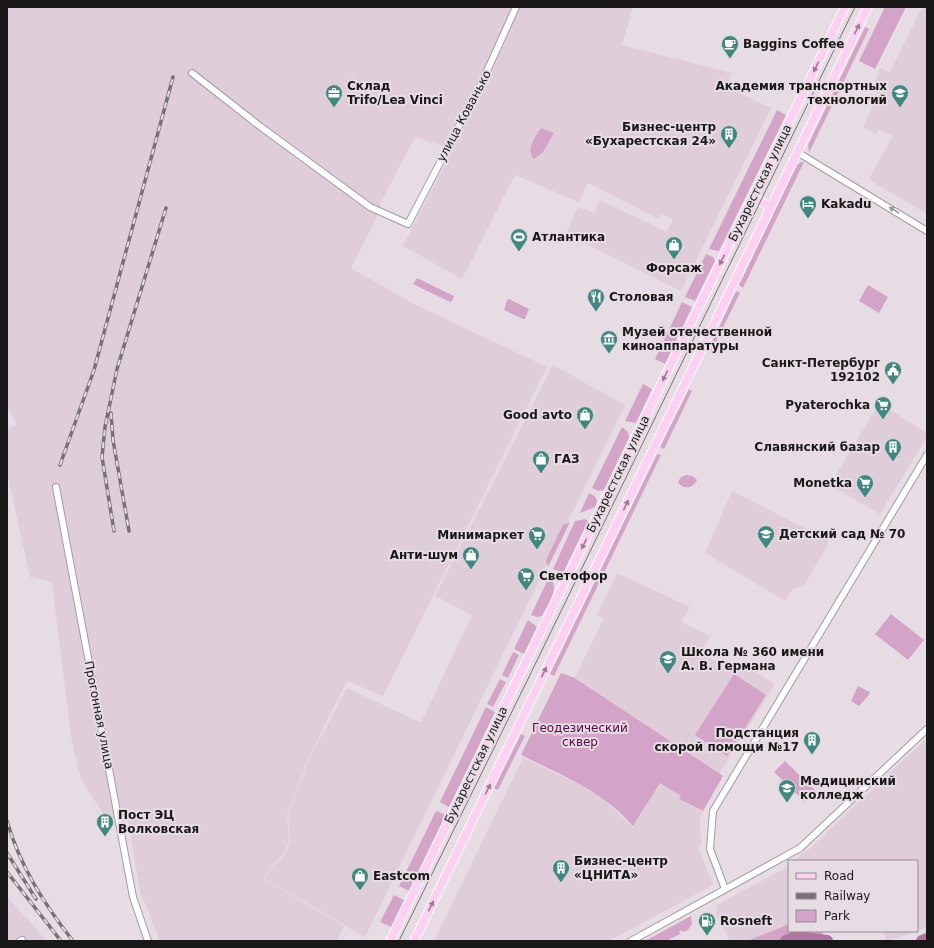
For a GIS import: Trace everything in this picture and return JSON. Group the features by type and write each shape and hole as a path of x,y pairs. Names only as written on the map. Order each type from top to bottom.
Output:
{"main road":[{"name":"Бухарестская улица","path":"390,941 846,7"},
{"name":"Бухарестская улица","path":"414,941 868,7"},
{"path":"753,198 771,206"}],"street":[{"name":"улица Кованько","path":"192,73 261,127 370,207 408,224 483,80 516,7"},
{"path":"797,152 927,231"},
{"path":"725,889 710,850 713,811 927,455"},
{"name":"Прогонная улица","path":"56,487 133,897 148,941"},
{"path":"631,941 800,848 927,729"}],"shaded area":[{"path":"7,7 512,7 482,73 443,146 415,137 381,202 378,215 351,268 410,302 547,367 383,696 347,681 308,759 287,816 289,839 286,850 263,878 344,926 337,941 160,941 140,891 128,822 105,816 86,788 79,773 71,736 52,582 30,577 7,472 7,429 17,425 7,406"},
{"path":"520,7 633,7 622,45 732,73 726,87 771,108 681,291 566,234 578,207 594,213 600,200 667,232 673,220 661,214 659,219 588,183 579,202 515,175 462,279 403,246 490,77"},
{"name":"Академия транспортных технологий","path":"925,7 927,8 927,214 871,181 870,177 893,136 879,129 876,134 863,127 879,94 870,89 875,83 880,68 890,72 919,13"},
{"path":"553,365 625,405 365,937 264,878 287,851 290,839 288,816 309,759 347,688 421,723 472,615 435,596"},
{"path":"879,403 927,433 927,437 880,514 830,485"},
{"name":"Детский сад № 70","path":"732,491 828,540 828,545 803,587 794,588 785,601 705,553"},
{"name":"Школа № 360 имени А. В. Германа","path":"617,573 690,607 681,622 710,636 701,652 731,671 738,661 775,684 719,774 575,677 604,618 597,615"},
{"path":"925,740 927,742 927,927 918,931 918,860 797,860 800,855 809,849"},
{"path":"523,758 583,786 604,800 633,827 660,783 681,796 679,799 703,812 700,818 701,843 699,850 713,885 609,941 439,941 435,939"},
{"path":"788,867 788,924 747,941 730,941 716,914 717,905"},
{"path":"7,897 31,923 46,941 7,940"},
{"path":"882,932 913,932 887,941"}],"green space":[{"path":"885,7 906,7 875,69 859,61"},
{"path":"865,27 869,29 809,153 808,145"},
{"path":"777,110 786,115 719,251 709,249"},
{"path":"541,128 554,133 543,152 534,159 530,152 534,139"},
{"path":"804,162 743,288 739,285 797,165"},
{"path":"706,254 713,257 715,261 695,301 685,297"},
{"path":"417,278 454,296 452,301 450,302 413,284"},
{"path":"868,285 888,297 879,313 859,301"},
{"path":"736,291 740,293 711,352 708,350"},
{"path":"509,299 529,309 525,319 504,310 507,300"},
{"path":"682,302 692,307 665,364 655,359"},
{"path":"643,384 652,389 636,423 625,421"},
{"path":"689,389 692,391 664,449 660,447"},
{"path":"622,427 628,432 629,438 604,490 598,491 592,488"},
{"path":"657,454 661,455 554,676 550,674"},
{"path":"686,475 693,476 697,480 691,487 685,487 680,485 678,482 681,477"},
{"path":"589,493 596,498 596,505 595,507 580,513"},
{"path":"585,519 588,521 564,571 560,572 553,569 575,521"},
{"path":"570,522 548,567 546,560 561,529 563,525"},
{"path":"549,577 554,586 554,591 550,601 542,616 537,617 531,615"},
{"path":"891,614 924,640 908,660 875,634"},
{"path":"528,620 537,627 524,654 514,649"},
{"path":"513,652 519,655 508,678 502,675"},
{"name":"Геодезический сквер","path":"561,673 575,678 723,776 703,811 679,799 681,796 660,783 633,826 595,793 521,755"},
{"path":"734,674 766,695 727,756 695,735"},
{"path":"500,679 506,682 493,707 487,704"},
{"path":"858,686 870,692 859,706 851,701"},
{"path":"486,707 495,712 449,807 440,802"},
{"path":"521,734 525,736 498,790 494,788"},
{"path":"785,761 816,791 805,802 774,772"},
{"path":"436,811 446,815 409,891 399,886"},
{"path":"394,895 404,900 391,927 380,922"},
{"path":"691,916 692,924 688,930 683,932 682,930 679,932 680,934 666,941 645,941"},
{"path":"788,924 788,932 822,932 826,941 747,941"}],"waterway":[{"path":"786,941 797,937 827,941"},
{"path":"922,941 927,939"}],"tram line":[{"path":"399,941 855,7"}],"railway":[{"path":"60,465 94,370 173,77"},
{"path":"114,531 102,457 105,427 117,369 166,208"},
{"path":"111,413 113,440 129,531"},
{"path":"7,821 12,838 34,884 52,913 73,941"},
{"path":"7,853 36,899"},
{"path":"7,872 61,941"}],"place":[{"name":"Baggins Coffee","path":"730,59"},
{"name":"Склад Trifo/Lea Vinci","path":"334,108"},
{"name":"Академия транспортных технологий","path":"900,108"},
{"name":"Бизнес-центр «Бухарестская 24»","path":"729,149"},
{"name":"Kakadu","path":"808,219"},
{"name":"Атлантика","path":"519,252"},
{"name":"Форсаж","path":"674,260"},
{"name":"Столовая","path":"596,312"},
{"name":"Музей отечественной киноаппаратуры","path":"609,354"},
{"name":"Санкт-Петербург 192102","path":"893,385"},
{"name":"Pyaterochka","path":"883,420"},
{"name":"Good avto","path":"585,430"},
{"name":"Славянский базар","path":"893,462"},
{"name":"ГАЗ","path":"541,474"},
{"name":"Monetka","path":"865,498"},
{"name":"Детский сад № 70","path":"766,549"},
{"name":"Минимаркет","path":"537,550"},
{"name":"Анти-шум","path":"471,570"},
{"name":"Светофор","path":"526,591"},
{"name":"Школа № 360 имени А. В. Германа","path":"668,674"},
{"name":"Подстанция скорой помощи №17","path":"812,755"},
{"name":"Медицинский колледж","path":"787,803"},
{"name":"Пост ЭЦ Волковская","path":"105,837"},
{"name":"Бизнес-центр «ЦНИТА»","path":"561,883"},
{"name":"Eastcom","path":"360,891"},
{"name":"Rosneft","path":"707,936"}]}
